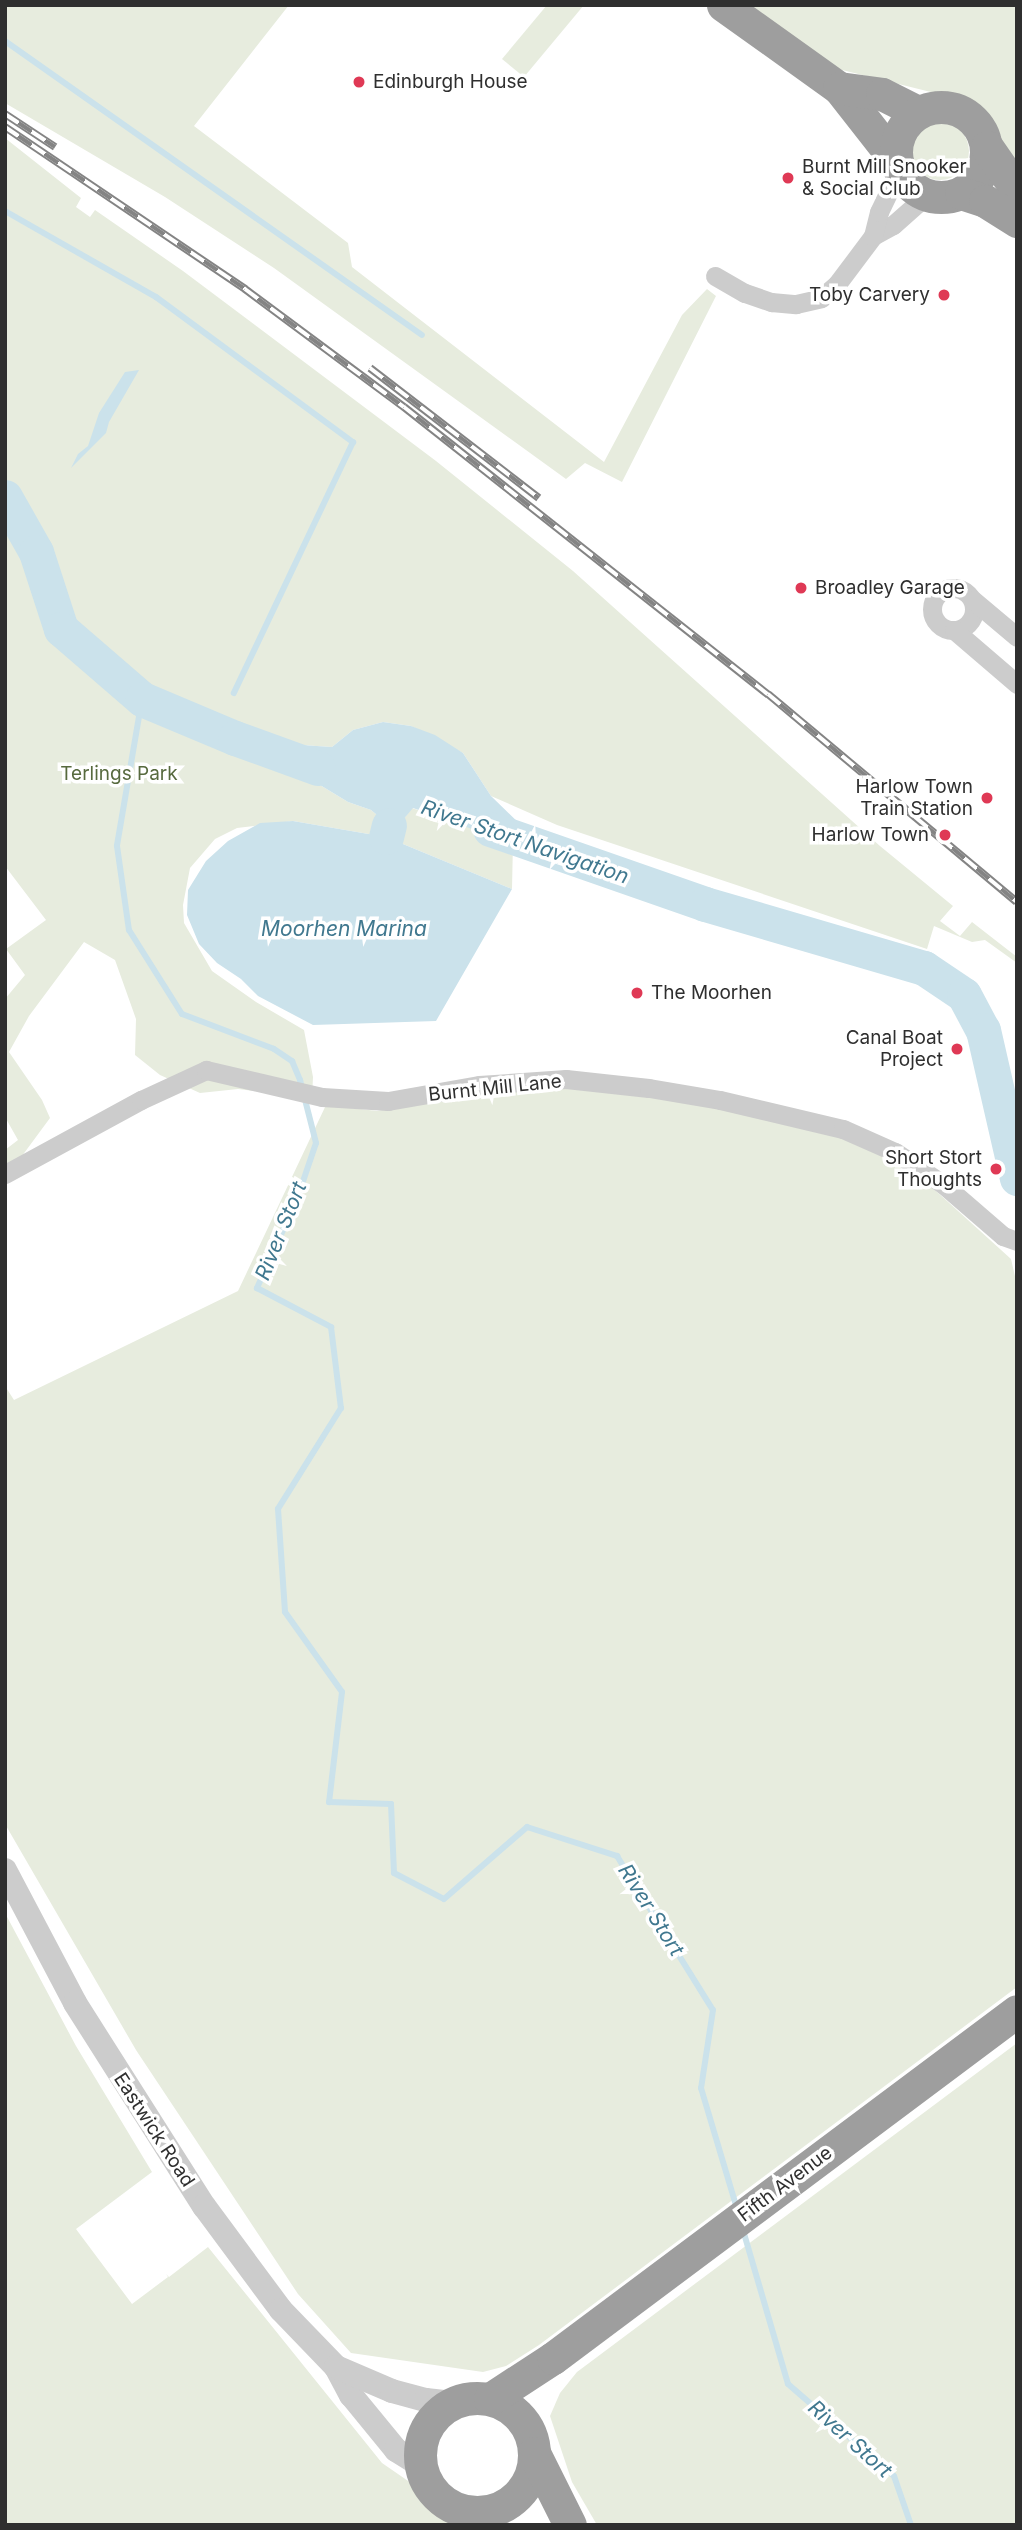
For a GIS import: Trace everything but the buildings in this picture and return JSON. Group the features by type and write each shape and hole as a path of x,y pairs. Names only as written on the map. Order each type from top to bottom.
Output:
{"highway":[{"path":"723,5 839,88 916,190 939,197 961,193 985,201 1017,221"},
{"path":"839,88 882,94 918,112"},
{"path":"898,166 899,134 918,112 940,106 965,113 976,121 987,147 1017,190"},
{"path":"961,193 981,174 987,147"},
{"name":"Fifth Avenue","path":"490,2399 553,2358 1017,2011"},
{"name":"Fifth Avenue","path":"522,2420 553,2358"},
{"path":"471,2398 490,2399 508,2407 522,2420 531,2435 533,2469 521,2491 503,2507 496,2518 449,2506 430,2488 420,2465 420,2446 426,2428 437,2413 453,2403 471,2398"},
{"path":"534,2452 570,2525"}],"street":[{"path":"873,236 878,212 898,166"},
{"path":"715,275 744,293 771,302 796,304 821,298 837,284 873,236 892,225 927,195"},
{"path":"973,600 971,620 954,630 947,630 935,621 931,608 935,596 953,587 965,591 1017,636"},
{"path":"954,630 1017,684"},
{"name":"Burnt Mill Lane","path":"5,1174 141,1100 205,1070 322,1097 388,1101 479,1085 566,1079 649,1088 720,1100 843,1129 895,1152 944,1185 1010,1239"},
{"name":"Eastwick Road","path":"5,1870 75,2003 168,2155 281,2310 336,2367 351,2395 396,2450 420,2465"},
{"name":"Eastwick Road","path":"336,2367 392,2391 426,2400 453,2403"}],"green space":[{"path":"5,5 289,5 194,126 348,243 352,267 604,462 682,315 707,289 716,296 622,482 585,463 566,479 274,268 165,197 5,103"},
{"path":"547,5 584,5 524,77 502,59"},
{"path":"747,5 1017,5 1017,185 971,102 810,62"},
{"path":"934,122 946,122 961,130 969,145 969,157 961,172 946,180 934,180 919,172 911,157 911,145 919,130"},
{"name":"Terlings Park","path":"5,138 81,198 76,207 90,217 95,210 183,271 436,461 573,571 880,846 953,906 940,921 960,936 972,922 1017,957 1017,963 985,940 972,942 934,926 927,949 557,825 491,796 463,753 411,726 383,722 353,730 332,747 286,744 276,753 292,768 348,802 371,810 388,824 402,821 412,808 513,842 512,889 386,837 293,821 237,828 215,839 190,868 183,905 184,923 212,971 256,1002 304,1030 313,1077 312,1098 238,1089 200,1093 160,1075 135,1055 136,1019 115,960 84,942 29,1016 9,1052 42,1100 50,1118 5,1179 5,1150 18,1140 5,1117 5,999 25,975 6,949 46,920 5,866"},
{"path":"519,1084 611,1089 808,1125 870,1148 936,1191 1011,1259 1017,1285 1017,1987 539,2345 506,2366 483,2372 351,2353 298,2294 136,2050 5,1824 5,1386 14,1400 238,1291 326,1105 377,1111"},
{"path":"5,1913 76,2046 152,2172 76,2229 132,2304 168,2277 166,2274 169,2277 208,2247 382,2463 459,2516 479,2525 5,2525"},
{"path":"1017,2043 1017,2525 597,2525 572,2482 550,2416 560,2393 577,2372"}],"water":[{"path":"139,370 109,422 106,433 71,468 78,454 88,446 99,413 125,372"},
{"path":"383,722 411,726 435,735 463,753 491,796 528,832 535,846 503,840 413,808 402,821 389,825 371,810 348,802 292,768 275,752 286,744 332,747 353,730"},
{"name":"Moorhen Marina","path":"293,821 386,837 512,889 436,1021 313,1025 258,996 241,979 217,963 199,944 187,915 188,890 206,861 228,841 260,823"},
{"path":"1009,1132 1017,1163 1017,1195 1002,1134"}],"waterway":[{"path":"5,41 422,335"},
{"path":"5,211 156,297 353,442 234,693"},
{"name":"River Stort Navigation","path":"5,497 36,552 61,629 142,699 235,738 318,768"},
{"name":"River Stort","path":"142,699 117,846 129,930 182,1014 274,1049 292,1061 300,1080 316,1143 297,1199 257,1288 331,1327 341,1408 278,1509 285,1612 342,1692 329,1802 391,1804 394,1873 444,1899 527,1827 617,1856 713,2010 701,2088 737,2209"},
{"path":"386,837 389,825"},
{"name":"River Stort Navigation","path":"490,829 705,904 924,968 964,995 983,1030 1017,1178"},
{"name":"River Stort","path":"743,2230 788,2384 894,2476 911,2525"}],"railway":[{"path":"5,114 55,147"},
{"path":"5,127 245,289 404,407 768,694 1017,902"},
{"path":"370,368 539,498"}],"place":[{"name":"Edinburgh House","path":"359,82"},
{"name":"Burnt Mill Snooker & Social Club","path":"788,178"},
{"name":"Toby Carvery","path":"944,295"},
{"name":"Broadley Garage","path":"801,588"},
{"name":"Harlow Town Train Station","path":"987,798"},
{"name":"Harlow Town","path":"945,835"},
{"name":"The Moorhen","path":"637,993"},
{"name":"Canal Boat Project","path":"957,1049"},
{"name":"Short Stort Thoughts","path":"996,1169"}]}
